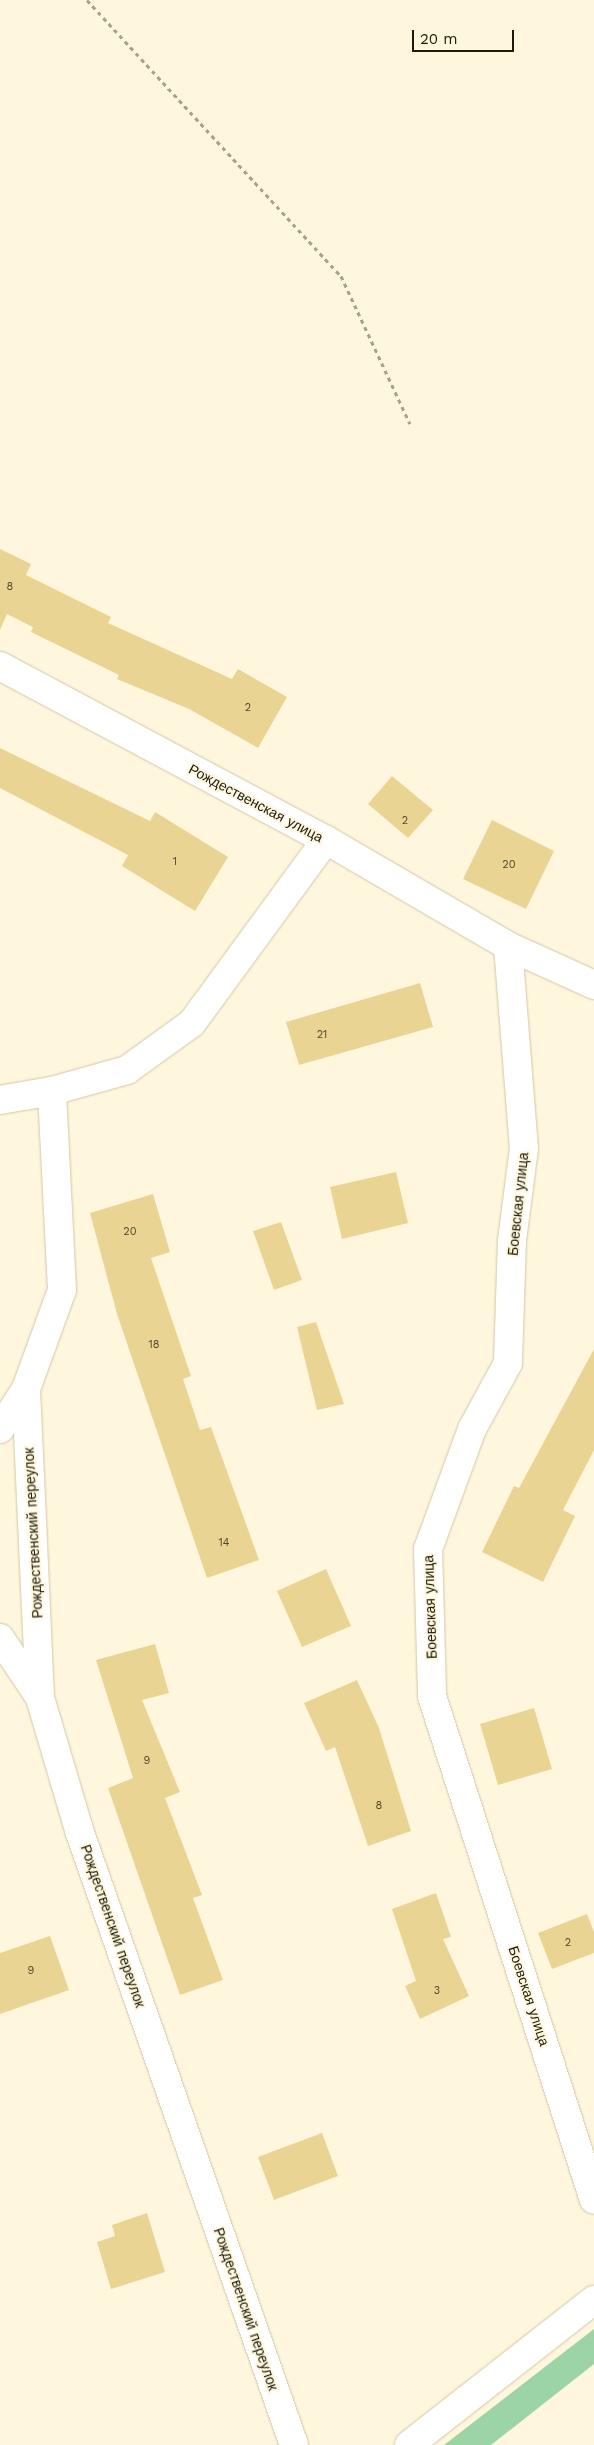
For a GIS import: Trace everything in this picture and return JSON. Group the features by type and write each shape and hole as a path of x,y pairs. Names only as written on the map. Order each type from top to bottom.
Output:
{"street":[{"name":"Рождественская улица","path":"0,666 326,840 508,946 594,985"},
{"path":"0,1100 52,1091 127,1070 192,1023 326,840"},
{"name":"Боевская улица","path":"508,946 524,1148 512,1240 508,1363 472,1429 428,1549 432,1696 594,2200"},
{"path":"0,1429 26,1389 62,1290 52,1091"},
{"name":"Рождественский переулок","path":"26,1389 40,1698 79,1830 294,2445"},
{"path":"0,1638 40,1698"},
{"path":"409,2445 594,2300"}],"path":[{"path":"87,0 341,276 410,424"}],"green space":[{"path":"594,2329 594,2364 491,2445 444,2445"}],"building":[{"path":"0,549 31,564 26,575 111,617 108,623 232,679 238,669 287,697 258,748 189,709 117,679 119,675 31,632 33,627 7,614 0,630"},
{"path":"0,748 150,821 155,812 228,857 195,911 122,866 128,855 0,788"},
{"path":"392,776 433,810 408,838 368,804"},
{"path":"492,820 554,851 526,909 463,879"},
{"path":"420,983 433,1027 299,1065 286,1022"},
{"path":"396,1172 408,1223 342,1239 330,1187"},
{"path":"153,1194 170,1252 151,1258 191,1376 183,1379 200,1430 211,1427 259,1560 207,1578 117,1314 90,1213"},
{"path":"281,1222 302,1280 274,1290 253,1231"},
{"path":"316,1322 344,1404 317,1410 297,1327"},
{"path":"594,1349 594,1450 563,1510 575,1516 543,1582 482,1552 514,1486 519,1488"},
{"path":"326,1569 351,1626 302,1647 277,1591"},
{"path":"155,1644 169,1693 142,1700 180,1792 165,1798 202,1895 193,1898 223,1980 180,1995 108,1788 133,1778 96,1660"},
{"path":"357,1680 379,1728 411,1831 368,1846 335,1747 326,1751 304,1703"},
{"path":"534,1708 552,1769 498,1785 480,1724"},
{"path":"436,1893 451,1937 443,1939 469,1996 420,2019 405,1986 416,1981 392,1909"},
{"path":"587,1914 594,1932 594,1953 552,1969 538,1933"},
{"path":"50,1936 69,1990 0,2014 0,1953"},
{"path":"322,2133 338,2176 274,2200 258,2157"},
{"path":"147,2213 165,2272 111,2289 97,2242 115,2236 112,2225"}]}
